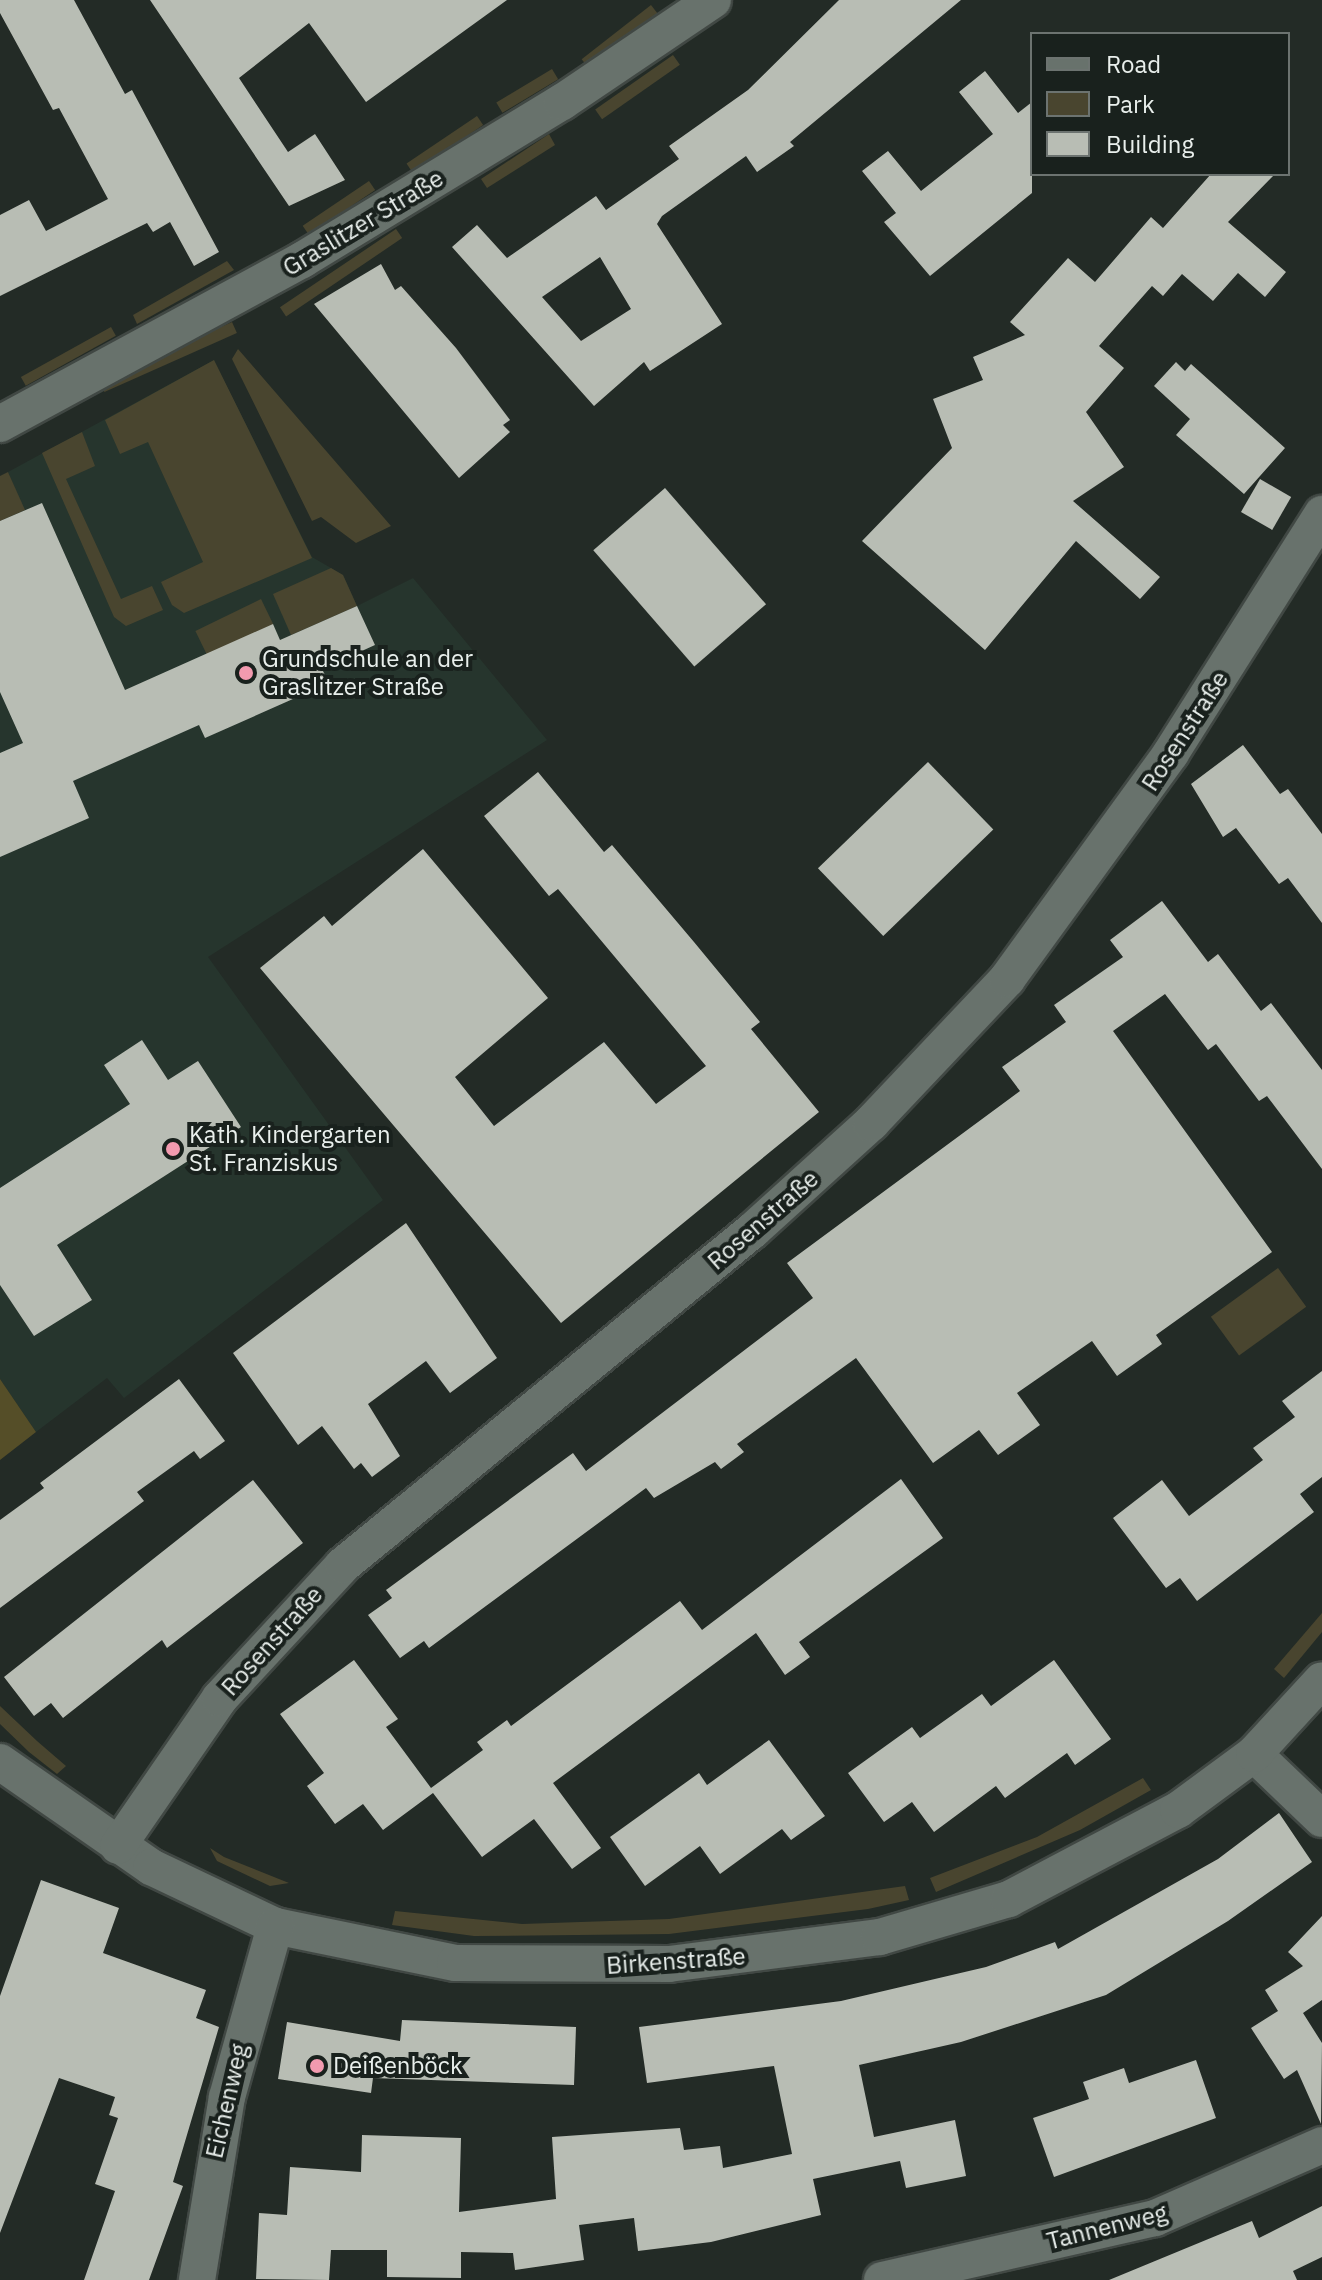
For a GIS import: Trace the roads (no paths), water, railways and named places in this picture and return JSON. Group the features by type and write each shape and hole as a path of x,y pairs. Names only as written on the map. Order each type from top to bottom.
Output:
{"street":[{"name":"Graslitzer Straße","path":"0,424 362,224 713,0"},
{"name":"Rosenstraße","path":"118,1846 220,1698 343,1565 752,1231 871,1123 1007,979 1154,778 1322,514"},
{"name":"Birkenstraße","path":"0,1762 118,1846 187,1888 275,1926 392,1954 522,1966 726,1960 880,1937 945,1921 1056,1879 1178,1810 1254,1754 1322,1680"},
{"path":"1254,1754 1322,1819"},
{"name":"Eichenweg","path":"197,2280 227,2097 275,1926"},
{"name":"Tannenweg","path":"882,2280 1155,2218 1322,2145"}],"place":[{"name":"Grundschule an der Graslitzer Straße","path":"246,673"},
{"name":"Kath. Kindergarten St. Franziskus","path":"173,1149"},
{"name":"Deißenböck","path":"317,2066"}]}
